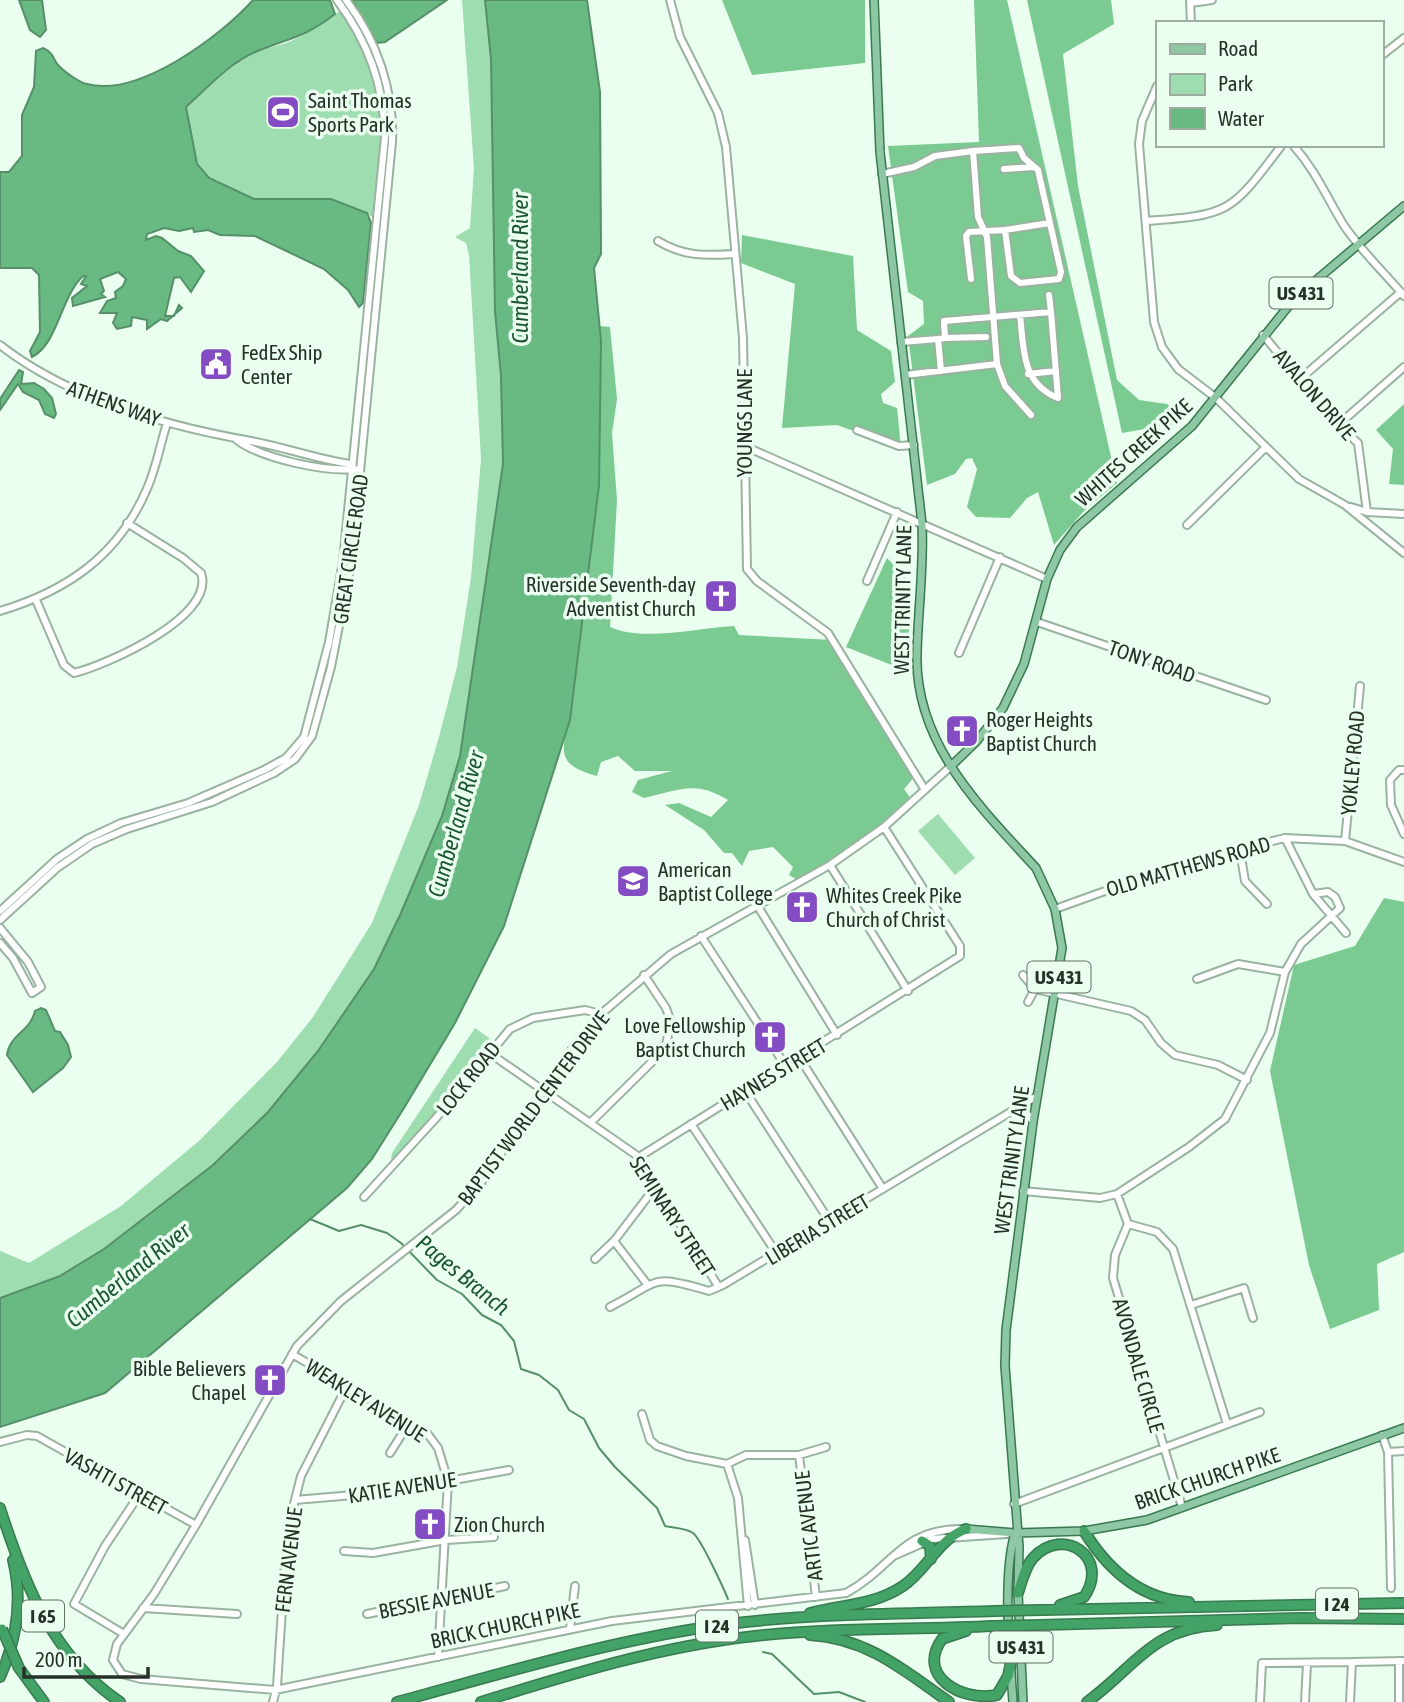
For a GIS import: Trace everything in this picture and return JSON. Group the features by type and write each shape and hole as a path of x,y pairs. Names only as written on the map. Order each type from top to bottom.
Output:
{"highway":[{"path":"0,1508 19,1602 16,1626 0,1678"},
{"name":"I 65","path":"0,1508 26,1581 53,1634 85,1675 120,1702"},
{"path":"792,1618 873,1602 909,1581 948,1538 966,1529"},
{"path":"1084,1531 1099,1556 1122,1578 1157,1597 1179,1602 1271,1606"},
{"path":"922,1541 930,1546 930,1559"},
{"path":"1018,1593 1025,1571 1039,1553 1055,1545 1079,1549 1087,1556 1093,1571 1091,1588 1077,1601 1042,1610"},
{"name":"I 24","path":"397,1702 628,1641 728,1624 792,1618 995,1611 1404,1603"},
{"path":"1087,1702 1143,1651 1176,1632 1208,1626 1263,1624 1300,1618"},
{"name":"I 24","path":"481,1702 649,1654 781,1633 833,1629 1300,1618 1404,1619"},
{"name":"I 65","path":"1,1626 19,1668 44,1702"},
{"path":"989,1626 942,1639 933,1658 936,1675 943,1684 964,1698 989,1699 1003,1689 1012,1657"},
{"path":"781,1633 831,1637 869,1648 949,1702"}],"main road":[{"name":"WEST TRINITY LANE","path":"874,0 876,97 882,174 922,524 917,675 923,705 950,767 974,800 1036,869 1055,909 1062,948 1032,1122 1008,1297 1005,1356 1015,1533 1019,1547 1018,1593 1023,1702"},
{"name":"WHITES CREEK PIKE","path":"950,767 1003,708 1024,664 1047,579 1060,550 1083,520 1165,453 1216,398 1296,298 1404,206"},
{"name":"BRICK CHURCH PIKE","path":"966,1529 1015,1533 1084,1531 1158,1518 1404,1427"},
{"name":"WEST TRINITY LANE","path":"1013,1702 1010,1550 1015,1533"}],"street":[{"name":"GREAT CIRCLE ROAD","path":"0,920 57,868 92,845 127,829 212,802 278,771 301,753 315,729 336,643 351,564 355,469 385,136 382,95 366,46 337,0"},
{"name":"GREAT CIRCLE ROAD","path":"0,911 57,859 87,839 121,823 209,794 280,762 295,749 310,719 329,642 343,561 383,242 392,134 389,93 376,50 346,0"},
{"name":"YOUNGS LANE","path":"670,0 680,37 721,122 726,147 733,254 743,338 745,554 749,574 828,633 925,789"},
{"path":"1192,21 1190,1 1212,0"},
{"path":"1383,54 1404,38"},
{"path":"1156,88 1142,121 1139,144 1158,341 1178,369 1216,398 1299,479 1345,505 1404,553"},
{"path":"1146,221 1200,217 1221,211 1244,194 1280,147"},
{"path":"1295,147 1313,167 1342,223 1403,294 1300,379"},
{"path":"882,174 914,167 935,156 1019,148 1038,170 1061,272 1059,279 1020,283 1015,280 1012,276 1005,230"},
{"path":"973,151 978,217 985,232 997,364 1005,386 1031,415"},
{"path":"1004,169 1034,167"},
{"path":"971,279 966,236 969,232 1005,230 1050,222"},
{"path":"658,241 674,250 692,255 733,254"},
{"path":"372,270 378,247 383,242"},
{"path":"1020,315 1028,374 1050,394 1058,397 1049,295"},
{"path":"941,371 944,321 1051,312"},
{"name":"AVALON DRIVE","path":"1264,335 1338,425 1353,436 1362,456 1367,512"},
{"path":"901,342 986,337"},
{"name":"ATHENS WAY","path":"0,345 36,370 72,390 167,423 350,464 355,469 348,471 256,452 237,440"},
{"path":"905,375 997,364"},
{"path":"1338,425 1404,367"},
{"path":"1028,374 1056,371"},
{"path":"0,611 36,600 77,578 107,550 146,491 167,423"},
{"path":"857,430 899,446 914,445"},
{"path":"744,446 1047,579"},
{"path":"1187,525 1266,447"},
{"path":"299,462 320,458"},
{"path":"1345,505 1367,512 1404,514"},
{"path":"867,581 897,512"},
{"path":"36,600 64,665 74,673 149,641 174,623 199,593 203,584 201,573 183,558 127,523"},
{"path":"958,653 1000,557"},
{"name":"TONY ROAD","path":"1037,622 1266,700"},
{"name":"YOKLEY ROAD","path":"1345,841 1360,686"},
{"name":"BAPTIST WORLD CENTER DRIVE","path":"117,1670 113,1653 196,1525 292,1354 341,1301 431,1232 480,1184 543,1090 601,1014 644,975 701,936 830,865 884,827 950,767"},
{"path":"1404,770 1390,780 1391,805 1404,835"},
{"name":"HAYNES STREET","path":"639,1157 960,956 962,951 884,827"},
{"path":"1285,838 1313,894 1346,933"},
{"name":"OLD MATTHEWS ROAD","path":"1055,909 1183,863 1285,838 1345,841 1404,862"},
{"path":"1240,851 1245,881 1267,904"},
{"path":"830,865 908,991"},
{"path":"1023,1191 1100,1198 1117,1194 1189,1147 1225,1119 1269,1033 1285,972 1301,944 1340,908 1335,897 1325,891 1313,894"},
{"path":"757,905 837,1035"},
{"path":"0,928 28,962 41,987 32,993 13,958 0,943"},
{"path":"701,936 785,1065"},
{"path":"1197,979 1238,964 1285,972"},
{"path":"590,1123 665,1049 671,1022 666,1008 644,975"},
{"path":"1023,975 1034,989 1131,1011 1145,1020 1161,1043 1175,1055 1218,1065 1247,1080"},
{"path":"1028,1002 1036,975"},
{"name":"LOCK ROAD","path":"364,1197 436,1118 510,1028 533,1018 585,1010 601,1014"},
{"name":"SEMINARY STREET","path":"488,1052 639,1157 718,1286"},
{"path":"799,1057 883,1189"},
{"path":"745,1091 830,1222"},
{"name":"LIBERIA STREET","path":"718,1286 777,1254 1037,1096"},
{"path":"1016,1108 1026,1112 1032,1122"},
{"path":"691,1124 777,1254"},
{"path":"595,1259 614,1241 656,1186"},
{"path":"1117,1194 1128,1224 1157,1232 1173,1249 1227,1424"},
{"name":"AVONDALE CIRCLE","path":"1128,1224 1115,1255 1113,1278 1182,1507"},
{"path":"614,1241 647,1284"},
{"path":"611,1307 655,1281 677,1281 709,1291 718,1286"},
{"path":"1191,1305 1244,1288 1253,1318"},
{"name":"WEAKLEY AVENUE","path":"292,1354 427,1433 438,1448 448,1481 438,1657"},
{"name":"FERN AVENUE","path":"273,1702 287,1532 301,1476 347,1386"},
{"path":"1014,1504 1260,1412"},
{"path":"642,1414 650,1440 657,1446 686,1456 727,1464 746,1455 799,1455 826,1447"},
{"path":"390,1453 409,1423"},
{"name":"VASHTI STREET","path":"0,1443 27,1434 37,1436 196,1525"},
{"path":"1382,1435 1388,1452 1391,1588"},
{"path":"1388,1452 1404,1451"},
{"name":"ARTIC AVENUE","path":"799,1455 816,1597"},
{"path":"727,1464 738,1499 752,1606"},
{"name":"KATIE AVENUE","path":"295,1500 355,1496 509,1470"},
{"path":"124,1634 74,1604 105,1546 139,1495"},
{"name":"BRICK CHURCH PIKE","path":"117,1670 127,1676 141,1679 275,1690 570,1628 669,1613 752,1606 846,1593 861,1585 914,1538 930,1532 966,1529"},
{"name":"BRICK CHURCH PIKE","path":"891,1558 922,1541 1015,1533"},
{"path":"344,1551 373,1553 446,1540 494,1536"},
{"name":"BESSIE AVENUE","path":"367,1614 505,1586"},
{"path":"570,1628 575,1586"},
{"path":"143,1608 237,1614"},
{"path":"1260,1702 1262,1663 1401,1661 1399,1702"},
{"path":"1350,1702 1352,1662"},
{"path":"1305,1702 1307,1664"}],"green space":[{"path":"462,0 485,0 491,59 495,310 501,376 503,464 460,756 442,816 374,969 318,1051 268,1112 213,1165 104,1249 60,1276 0,1298 0,1251 29,1263 121,1206 200,1140 277,1062 313,1017 372,923 419,805 457,667 471,578 481,459 469,255 466,243 455,237 470,228 474,168"},
{"name":"Saint Thomas Sports Park","path":"340,11 368,57 379,96 382,137 375,218 336,200 254,199 209,178 197,165 186,107 238,63 262,50 296,39"},
{"path":"938,814 975,858 955,875 918,831"},
{"path":"475,1028 496,1043 436,1118 385,1172 383,1170 391,1161 392,1153"}],"shaded area":[{"path":"722,0 865,0 865,63 752,75"},
{"path":"974,0 1007,0 1117,483 1084,511 1054,545 1038,492 1027,498 1010,518 976,517 967,507 977,469 972,458 966,459 955,474 927,485 908,336 924,324 923,301 908,292 888,146 979,142"},
{"path":"1027,0 1111,0 1114,24 1063,54 1078,186 1117,380 1139,400 1167,404 1183,416 1174,424 1122,433"},
{"path":"742,235 853,256 857,330 891,351 895,382 881,394 883,403 897,408 901,448 837,425 782,428 795,284 741,263"},
{"path":"599,326 610,327 617,399 612,433 617,500 610,627 654,634 734,626 739,635 832,640 916,775 904,789 911,799 886,820 884,827 801,882 789,875 793,867 773,847 749,851 742,866 732,853 724,853 704,830 665,805 679,803 711,817 728,800 696,788 644,798 632,792 638,780 672,771 635,771 618,756 601,762 597,776 576,768 566,757 564,742 570,720 599,485"},
{"path":"1404,404 1404,485 1389,484 1393,449 1376,430"},
{"path":"887,558 911,583 907,671 846,647"},
{"path":"1384,898 1404,902 1404,1252 1377,1264 1379,1310 1330,1329 1309,1265 1270,1071 1294,965 1355,946"}],"water":[{"path":"19,0 42,0 46,30 40,37 30,30"},
{"path":"253,0 330,0 335,14 325,22 239,61 186,107 197,164 209,178 254,199 331,199 367,213 371,223 363,303 359,307 348,290 324,269 255,236 220,235 208,230 194,232 193,228 179,231 164,228 147,234 146,240 156,236 162,238 178,251 191,256 204,271 191,292 180,277 174,278 165,316 173,316 167,321 161,319 147,329 147,320 132,317 131,326 117,329 113,323 117,313 100,313 107,301 116,298 115,292 123,286 126,279 118,272 100,279 104,291 101,294 105,297 73,306 72,298 87,286 81,284 86,276 83,276 69,295 48,342 32,357 30,351 40,332 39,275 32,268 0,268 0,172 9,172 22,156 22,115 34,87 36,51 43,48 47,50 60,67 81,82 107,86 130,82 177,61 221,30"},
{"path":"352,0 447,0 385,42 377,43"},
{"name":"Cumberland River","path":"485,0 587,0 600,92 601,254 594,268 601,341 599,485 570,720 504,926 455,1023 372,1159 347,1188 105,1393 0,1427 0,1298 60,1276 104,1249 213,1165 268,1112 318,1051 374,969 442,816 460,756 503,464 501,376 495,311 491,59"},
{"path":"19,370 23,372 21,384 34,383 52,398 56,414 54,418 45,414 39,400 23,392 18,384 0,410 0,399"},
{"path":"41,1008 46,1010 55,1031 60,1032 68,1045 71,1057 63,1068 33,1092 7,1055 12,1042 29,1024 35,1011"}],"waterway":[{"name":"Pages Branch","path":"310,1219 339,1231 361,1225 387,1233 401,1243 437,1280 462,1294 482,1315 501,1325 514,1341 521,1369 539,1375 558,1390 569,1410 584,1419 599,1448 657,1508 665,1526 687,1530 697,1537 728,1599"},
{"name":"Pages Branch","path":"763,1652 772,1654 814,1694 839,1692 865,1702"}],"place":[{"name":"Saint Thomas Sports Park","path":"283,112"},
{"name":"FedEx Ship Center","path":"216,364"},
{"name":"Riverside Seventh-day Adventist Church","path":"721,596"},
{"name":"Roger Heights Baptist Church","path":"962,731"},
{"name":"American Baptist College","path":"633,881"},
{"name":"Whites Creek Pike Church of Christ","path":"802,907"},
{"name":"Love Fellowship Baptist Church","path":"770,1037"},
{"name":"Bible Believers Chapel","path":"270,1380"},
{"name":"Zion Church","path":"430,1524"}]}
